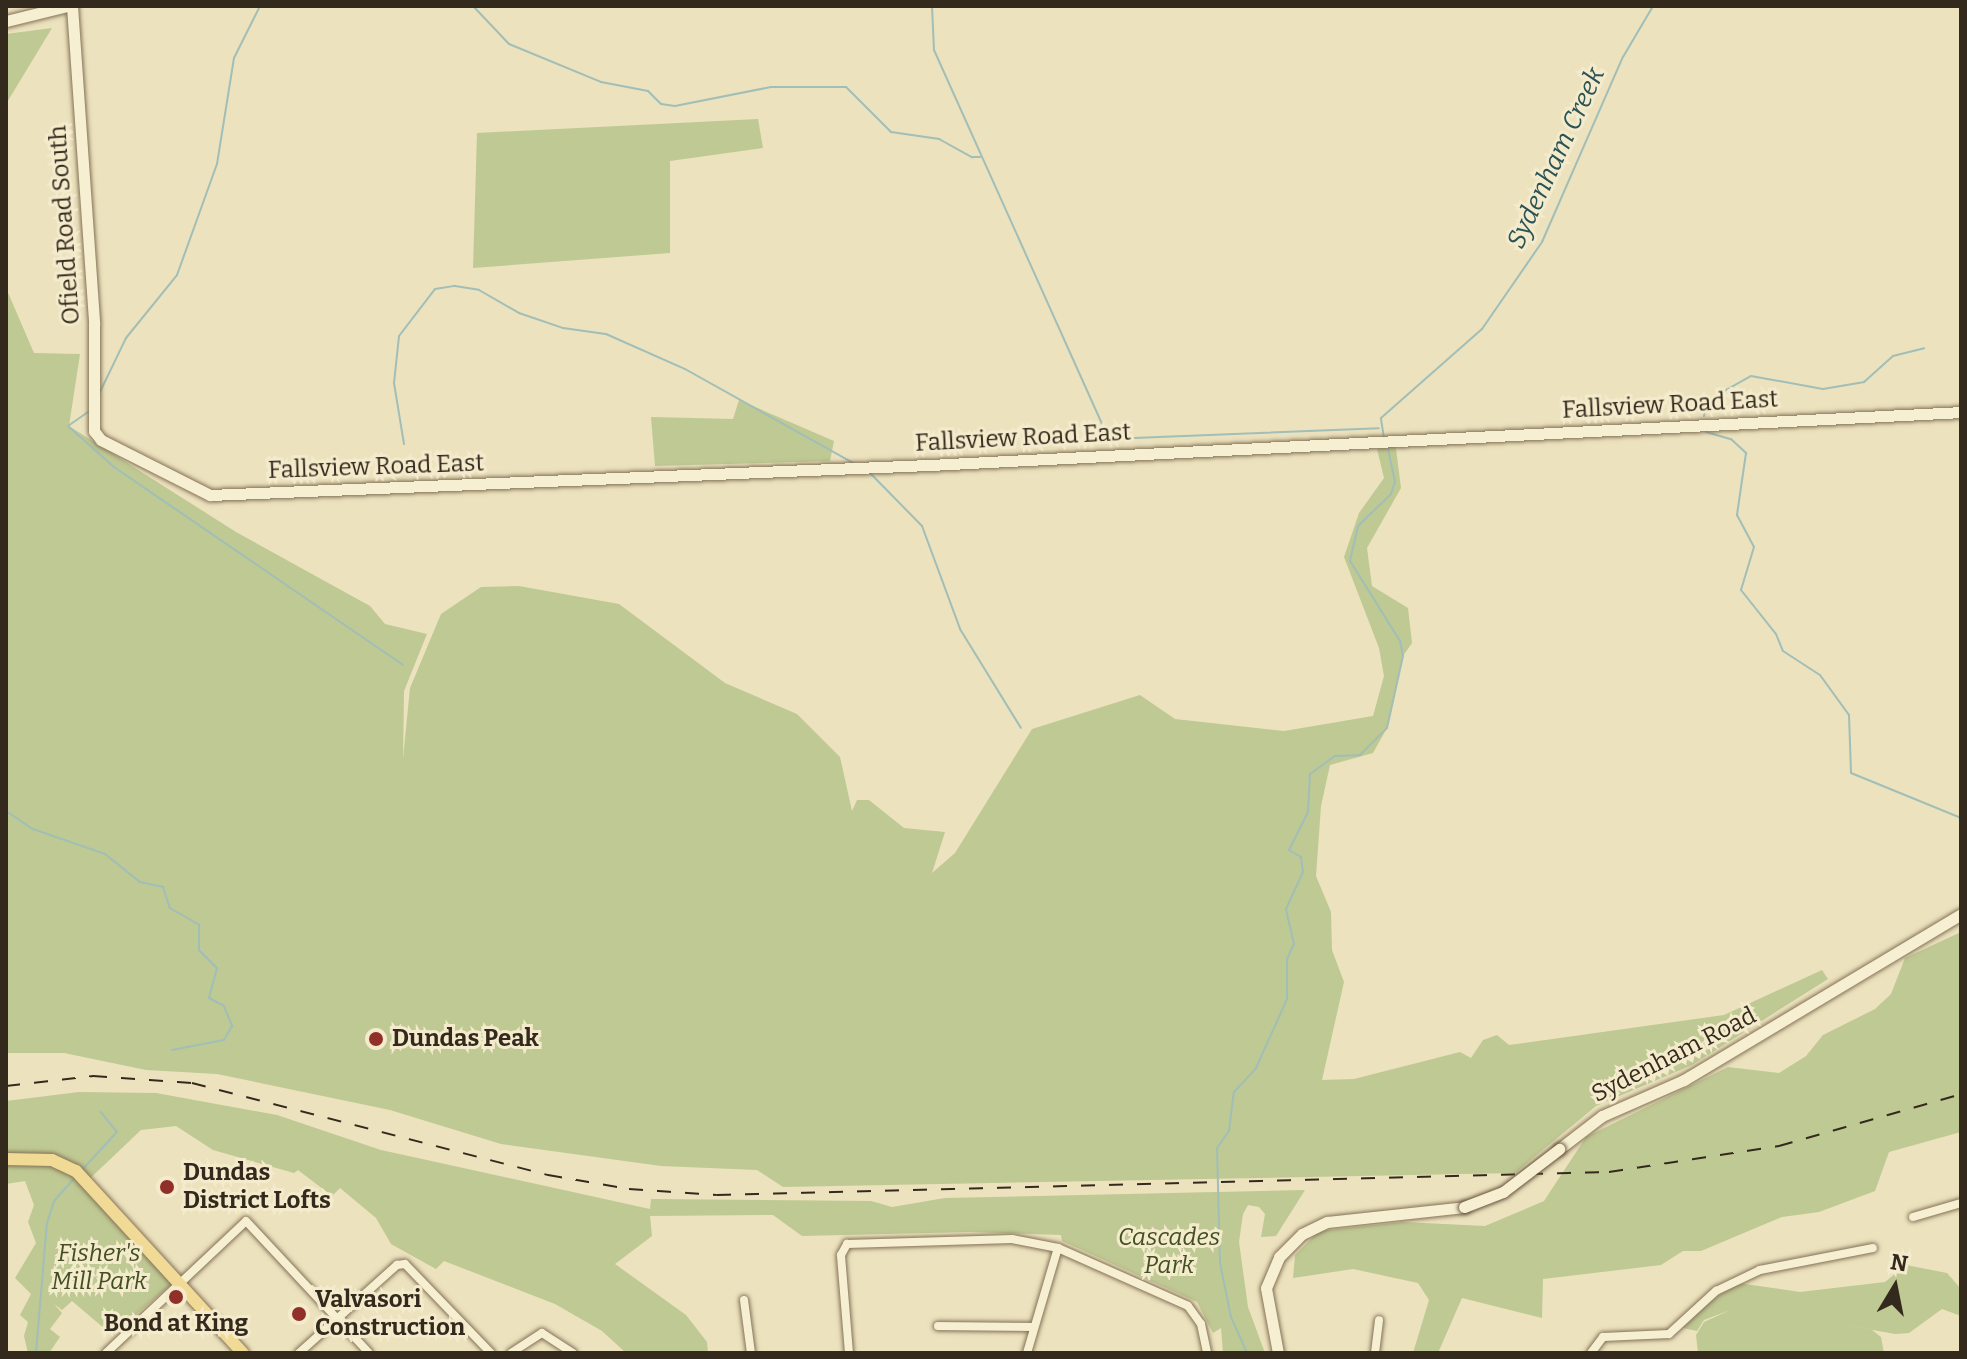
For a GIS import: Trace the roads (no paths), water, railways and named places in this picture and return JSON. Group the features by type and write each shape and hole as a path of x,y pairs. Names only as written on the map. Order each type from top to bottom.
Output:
{"main road":[{"path":"6,1159 52,1160 81,1176 243,1353"}],"street":[{"path":"6,21 70,6"},
{"name":"Ofield Road South","path":"70,6 94,324 94,431 101,440"},
{"name":"Fallsview Road East","path":"101,440 200,493 220,496 1961,412"},
{"name":"Sydenham Road","path":"1278,1353 1266,1288 1288,1246 1327,1222 1464,1207 1503,1192 1602,1116 1684,1080 1961,914"},
{"path":"1913,1217 1961,1203"},
{"path":"106,1353 181,1286 246,1221 369,1353"},
{"path":"849,1353 844,1247 1012,1239 1058,1248 1188,1306 1201,1324 1207,1353"},
{"path":"1027,1353 1031,1327 1058,1248"},
{"path":"1591,1353 1603,1337 1669,1334 1716,1291 1760,1270 1873,1248"},
{"path":"299,1353 405,1264 489,1352"},
{"path":"744,1300 751,1353"},
{"path":"1375,1353 1379,1320"},
{"path":"938,1326 1031,1327"},
{"path":"511,1353 542,1333 573,1353"}],"waterway":[{"path":"98,396 126,338 177,275 217,164 234,58 260,6"},
{"path":"473,6 509,44 601,82 648,91 661,104 675,106 771,87 846,87 891,132 939,139 972,157 980,157"},
{"path":"932,6 934,50 1109,439 1379,428"},
{"name":"Sydenham Creek","path":"1384,438 1381,418 1482,329 1542,242 1623,57 1653,6"},
{"path":"404,444 394,383 399,336 435,289 455,286 479,290 519,313 563,328 606,334 685,369 853,463"},
{"path":"1704,416 1708,400 1751,376 1823,389 1864,382 1893,356 1924,348"},
{"path":"88,412 68,426 114,467 403,665"},
{"path":"1706,432 1731,439 1746,453 1737,515 1754,547 1741,590 1776,634 1783,651 1820,675 1849,715 1851,773 1961,818"},
{"name":"Sydenham Creek","path":"1247,1353 1231,1317 1220,1263 1217,1148 1229,1131 1234,1092 1256,1068 1287,999 1287,959 1294,944 1286,909 1303,872 1301,857 1289,850 1308,812 1310,774 1335,756 1360,755 1387,728 1403,656 1400,641 1350,561 1358,526 1391,494 1395,482 1388,448"},
{"path":"869,472 922,526 960,629 1021,728"},
{"path":"6,811 33,829 105,854 140,882 163,887 170,908 199,925 199,950 217,968 209,998 224,1006 232,1026 224,1040 172,1050"},
{"path":"81,1171 117,1132 101,1112"},
{"path":"36,1353 47,1223 54,1201 74,1179"}],"railway":[{"path":"6,1086 93,1076 192,1083 548,1175 629,1189 717,1195 1609,1172 1779,1146 1961,1094"}],"place":[{"name":"Dundas Peak","path":"376,1039"},
{"name":"Dundas District Lofts","path":"167,1187"},
{"name":"Bond at King","path":"176,1297"},
{"name":"Valvasori Construction","path":"299,1314"}],"park label":[{"name":"Cascades Park","path":"1169,1252"},
{"name":"Fisher's Mill Park","path":"99,1268"}]}
